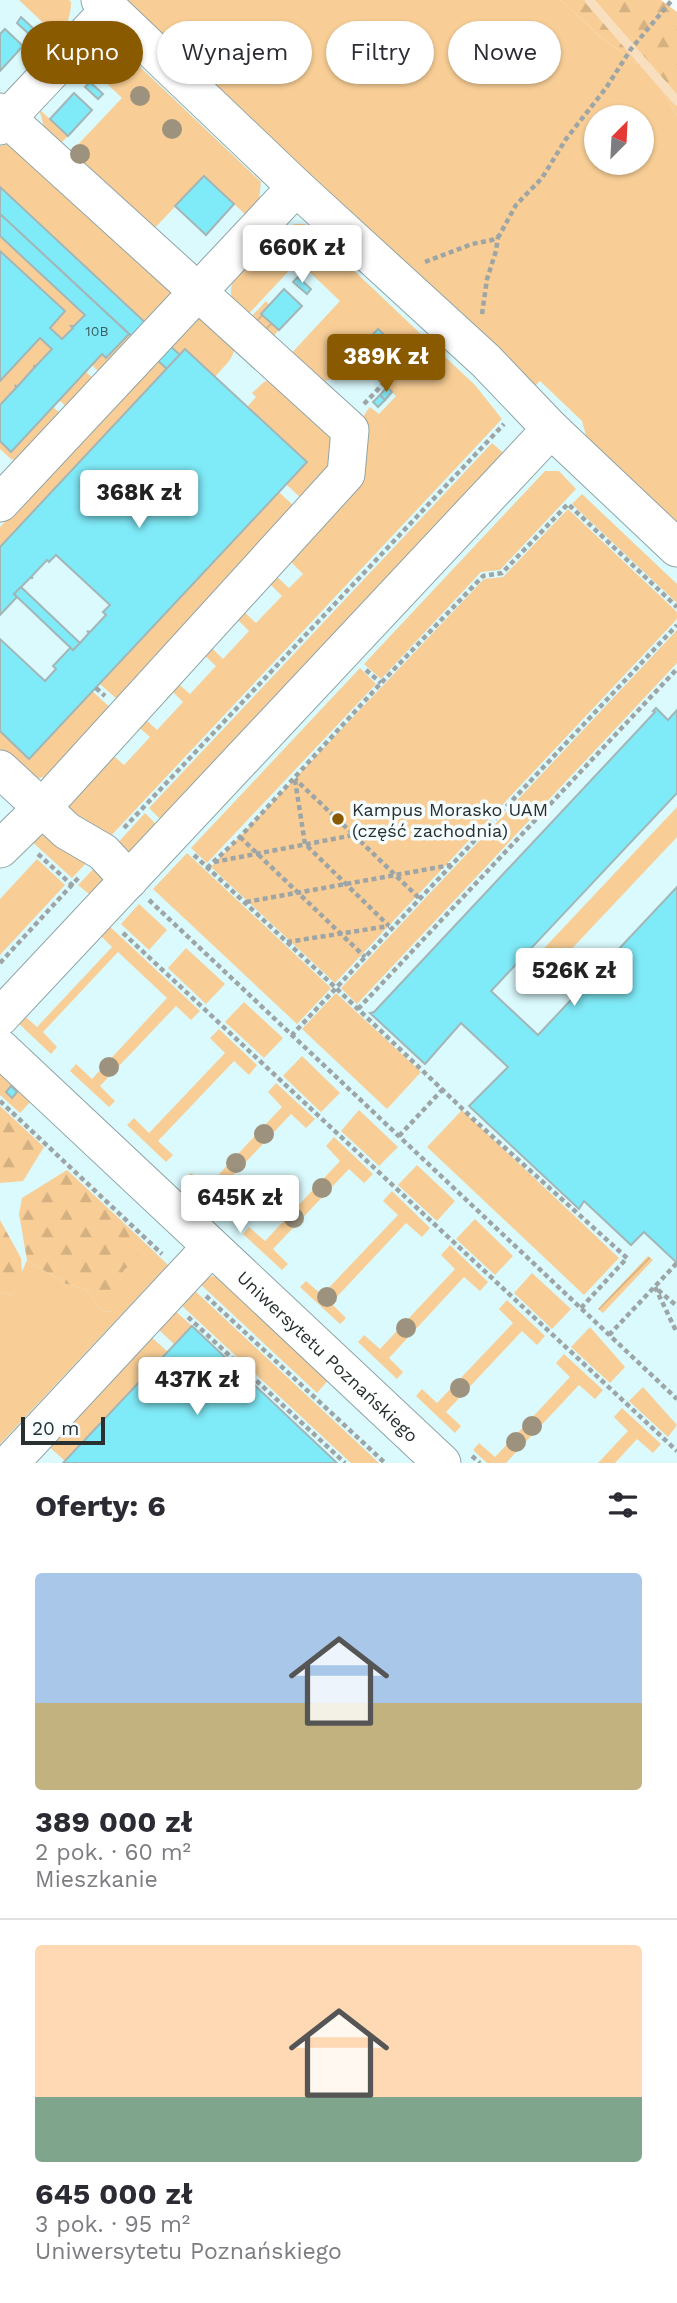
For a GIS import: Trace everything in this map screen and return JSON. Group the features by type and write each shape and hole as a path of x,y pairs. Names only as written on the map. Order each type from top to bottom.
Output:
{"street":[{"path":"7,841 42,808 346,474 350,430 2,119 105,5 296,187 471,348 551,429 677,548"},
{"path":"0,503 296,187"},
{"path":"0,1017 551,429"},
{"path":"0,769 67,831 103,852 129,880"},
{"name":"Uniwersytetu Poznańskiego","path":"0,1048 442,1463"},
{"path":"10,1463 211,1247"}],"path":[{"path":"471,348 479,336 487,279 499,236 516,205 542,178 566,139 606,88 631,48 674,1"},
{"path":"393,276 406,265 429,261 499,236"},
{"path":"344,425 426,339"},
{"path":"0,963 510,417"},
{"path":"207,868 295,779 381,683 483,576 502,573 568,504 677,607"},
{"path":"292,1035 677,625"},
{"path":"358,1009 677,669"},
{"path":"295,779 420,899"},
{"path":"295,779 305,844 391,927"},
{"path":"213,862 354,835"},
{"path":"240,837 365,957"},
{"path":"7,841 72,885 677,1451"},
{"path":"200,861 627,1258 580,1308"},
{"path":"245,902 452,865"},
{"path":"129,880 677,1399"},
{"path":"286,943 391,927"},
{"path":"399,1136 443,1089"},
{"path":"609,1335 677,1263"},
{"path":"655,1287 677,1306"},
{"path":"655,1287 677,1333"},
{"path":"166,1296 345,1463"}],"shaded area":[{"name":"Kampus Morasko UAM (część zachodnia)","path":"0,0 510,0 526,21 448,21 448,84 561,84 561,69 588,105 584,105 584,175 654,175 654,167 677,175 677,1463 0,1463"}],"green space":[{"path":"19,0 71,2 67,21 41,21"},
{"path":"124,0 561,0 597,34 653,76 677,115 677,532 590,450 582,421 540,381 533,388 213,84 312,84 312,21 157,21 157,31"},
{"path":"561,0 661,0 677,12 677,115 653,76 597,34"},
{"path":"143,70 261,182 259,201 248,217 204,176 152,231 69,154 122,98 107,84 143,84"},
{"path":"39,109 68,136 59,145 44,127"},
{"path":"10,144 167,280 170,293 166,304 102,375 92,365 102,354 107,358 128,334 0,214 0,146"},
{"path":"295,224 305,224 425,338 411,355 407,351 405,354 378,329 329,380 321,382 287,358 340,301 298,261 244,319 232,298 231,289 235,278 268,240 282,229"},
{"path":"0,236 85,315 74,326 71,325 73,328 62,339 50,328 65,311 0,251"},
{"path":"266,301 269,305 262,314 279,330 268,342 247,321"},
{"path":"204,317 235,346 233,355 225,366 215,377 185,350 0,547 0,527 193,321"},
{"path":"40,338 52,349 33,366 17,387 15,385 16,388 0,405 0,381"},
{"path":"426,339 475,385 502,419 107,840 66,809 108,751 124,765 150,737 134,723 141,715 157,730 183,702 168,687 174,680 190,694 216,666 201,652 208,644 223,659 249,631 234,616 241,609 256,623 282,596 267,581 274,574 289,588 303,574 288,559 366,412 370,407 379,414 396,396 386,386"},
{"path":"86,372 96,381 70,410 59,400"},
{"path":"269,380 331,431 339,455 305,502 286,484 247,407 256,397 252,393"},
{"path":"53,407 64,416 18,461 11,459 0,449 0,441 11,451"},
{"path":"492,443 507,456 164,823 149,808"},
{"path":"545,471 559,471 576,489 500,570 481,572 381,679 364,664"},
{"path":"279,492 298,510 119,701 100,684"},
{"path":"582,494 677,584 677,603 572,504"},
{"path":"568,509 677,612 677,619 335,983 211,867 484,579 503,577"},
{"path":"677,630 677,663 357,1004 341,988"},
{"path":"360,668 376,684 207,863 191,848"},
{"path":"92,691 112,709 55,770 45,777 33,779 0,749 0,731 29,759"},
{"path":"677,807 677,837 532,991 517,977"},
{"path":"145,813 160,828 139,850 126,854 114,847"},
{"path":"40,835 94,855 72,878 28,838"},
{"path":"187,853 331,988 297,1024 153,889"},
{"path":"37,859 65,885 0,955 0,899"},
{"path":"101,861 109,873 94,898 78,885"},
{"path":"139,904 167,930 149,950 121,924"},
{"path":"106,923 200,1011 191,1020 176,1006 100,1086 115,1101 109,1107 70,1071 76,1064 92,1079 167,998 118,952 43,1032 57,1047 51,1054 15,1020 21,1013 37,1027 112,947 97,932"},
{"path":"186,948 225,984 206,1004 168,968"},
{"path":"336,993 421,1072 387,1109 302,1029"},
{"path":"244,1002 283,1038 264,1058 225,1022"},
{"path":"219,1029 257,1065 249,1075 234,1061 158,1141 173,1155 166,1162 127,1125 134,1118 149,1133 225,1053 210,1038"},
{"path":"302,1056 340,1093 321,1112 283,1076"},
{"path":"0,1066 34,1098 20,1113 0,1095"},
{"path":"276,1083 315,1119 306,1128 291,1114 215,1195 230,1210 224,1216 185,1179 191,1173 207,1187 282,1107 268,1092"},
{"path":"0,1106 44,1147 23,1181 0,1183"},
{"path":"359,1110 398,1147 379,1166 341,1131"},
{"path":"462,1110 619,1258 584,1295 427,1147"},
{"path":"334,1137 373,1174 364,1183 349,1169 273,1249 288,1264 282,1270 243,1234 249,1227 265,1241 340,1161 326,1146"},
{"path":"417,1165 455,1201 437,1221 398,1185"},
{"path":"67,1170 123,1222 140,1258 124,1270 112,1312 102,1311 86,1289 66,1284 27,1260 19,1214 22,1198"},
{"path":"392,1191 430,1228 422,1237 406,1223 331,1303 346,1318 340,1324 300,1287 306,1281 322,1295 398,1215 383,1201"},
{"path":"475,1219 513,1256 495,1275 456,1239"},
{"path":"0,1220 21,1258 22,1273 12,1295 0,1292"},
{"path":"123,1222 168,1265 0,1444 0,1292 12,1295 27,1260 66,1284 86,1289 102,1311 111,1312 124,1270 139,1258"},
{"path":"450,1245 488,1282 480,1291 464,1277 389,1358 403,1372 397,1379 358,1342 364,1335 380,1349 455,1269 441,1255"},
{"path":"648,1256 653,1260 603,1313 598,1309"},
{"path":"532,1273 571,1309 552,1329 514,1293"},
{"path":"212,1276 220,1277 331,1377 317,1393 198,1282"},
{"path":"193,1289 379,1463 351,1463 179,1303"},
{"path":"507,1300 545,1336 537,1345 522,1331 446,1412 461,1426 455,1433 416,1396 422,1389 437,1403 513,1323 499,1309"},
{"path":"173,1309 192,1326 175,1345 156,1327"},
{"path":"590,1327 625,1367 610,1383 571,1347"},
{"path":"149,1335 168,1352 65,1461 46,1444"},
{"path":"564,1354 603,1390 595,1399 579,1385 506,1463 487,1463 473,1450 479,1443 495,1457 570,1377 556,1363"},
{"path":"643,1387 677,1425 668,1437 629,1401"},
{"path":"622,1408 661,1444 653,1453 637,1439 615,1463 598,1463 628,1431 614,1417"}],"building":[{"path":"5,29 21,44 21,48 0,71 0,34"},
{"path":"92,84 103,94 98,99 85,87"},
{"path":"74,93 92,110 68,136 50,119"},
{"path":"204,176 234,204 206,235 175,206"},
{"path":"0,187 180,355 167,369 0,214"},
{"path":"0,214 129,334 106,358 102,354 11,452 0,441 0,405 16,388 15,385 17,387 34,365 35,367 52,349 40,338 0,381 0,251 65,311 50,328 62,339 73,328 71,326 85,315 0,236"},
{"path":"298,277 311,289 307,294 293,282"},
{"path":"284,289 302,306 279,330 261,314"},
{"path":"378,329 405,354 380,381 353,356"},
{"path":"185,349 307,462 29,759 0,731 0,639 45,681 56,669 53,666 71,647 73,650 80,643 89,633 87,631 90,632 106,615 103,612 110,605 56,555 49,562 47,560 31,577 33,578 14,594 17,597 0,615 0,547"},
{"path":"387,387 392,392 385,400 380,395"},
{"path":"380,395 385,400 378,407 373,402"},
{"path":"21,587 80,643 73,650 14,594"},
{"path":"656,708 668,720 677,710 677,793 491,991 538,1035 677,887 677,1263 644,1232 631,1245 584,1201 579,1209 469,1106 508,1067 461,1023 425,1064 370,1013 374,1012"},
{"path":"11,1086 17,1092 12,1098 6,1092"},
{"path":"192,1326 337,1463 63,1463"}],"waterway":[{"path":"589,0 677,101"}],"place":[{"name":"Kampus Morasko UAM (część zachodnia)","path":"338,819"}]}
